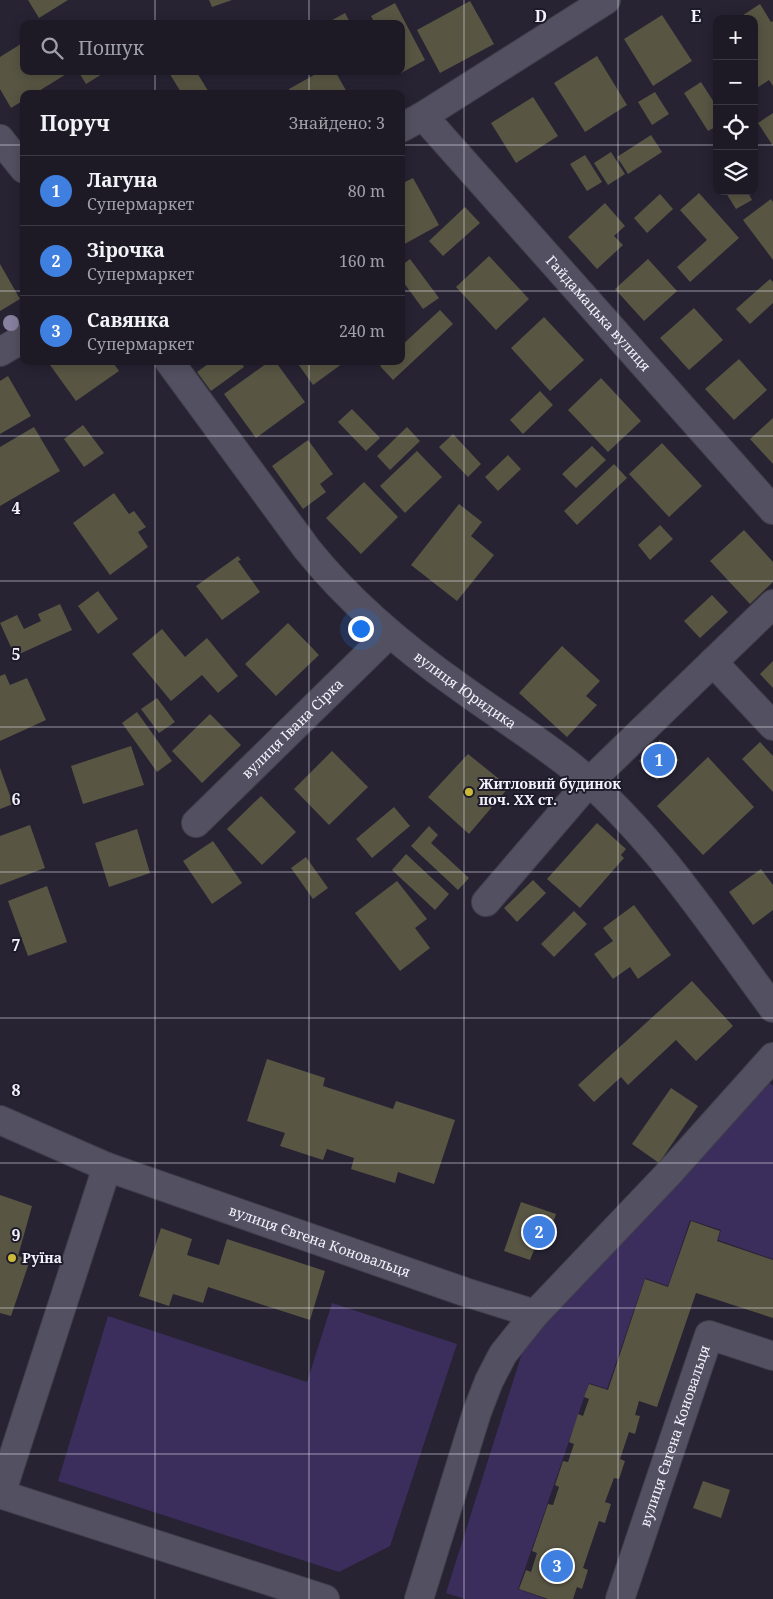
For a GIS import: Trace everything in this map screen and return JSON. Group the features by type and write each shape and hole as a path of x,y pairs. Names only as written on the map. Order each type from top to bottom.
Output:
{"street":[{"path":"412,122 606,0"},
{"name":"Гайдамацька вулиця","path":"412,122 773,510"},
{"path":"0,139 20,164"},
{"path":"0,352 20,340"},
{"name":"вулиця Юридика","path":"172,365 328,575 389,634 460,688 571,766 589,782 658,853 773,1008"},
{"path":"486,902 589,782 773,604"},
{"name":"вулиця Івана Сірка","path":"196,824 389,634"},
{"path":"713,662 773,726"},
{"path":"419,1599 476,1412 503,1354 535,1314 670,1172 773,1057"},
{"name":"вулиця Євгена Коновальця","path":"0,1120 107,1167 535,1314"},
{"path":"107,1167 0,1494 325,1599"},
{"name":"вулиця Євгена Коновальця","path":"620,1599 709,1335 773,1356"}],"shaded area":[{"path":"770,1083 773,1086 773,1259 718,1240 721,1230 690,1220 668,1286 645,1278 607,1389 589,1383 518,1589 545,1599 465,1599 446,1593 528,1334"},
{"path":"332,1303 457,1344 390,1546 339,1572 58,1481 108,1316 307,1382"}],"building":[{"path":"28,0 68,0 39,18"},
{"path":"209,0 232,0 212,7"},
{"path":"470,1 494,44 440,73 417,30"},
{"path":"395,3 404,20 373,20 371,16"},
{"path":"760,4 771,22 773,21 773,86 769,80 758,87 758,15 743,15"},
{"path":"345,13 349,20 332,20"},
{"path":"662,15 692,61 653,86 624,39"},
{"path":"405,22 425,60 405,71"},
{"path":"20,44 20,75 65,75 40,90 20,90 20,102 11,108 0,89 0,57"},
{"path":"597,56 627,105 585,132 554,83"},
{"path":"80,75 101,75 86,84"},
{"path":"170,75 198,75 208,90 180,90"},
{"path":"314,75 337,75 346,90 290,90"},
{"path":"701,82 713,101 713,128 708,131 684,93"},
{"path":"655,92 669,114 652,125 638,102"},
{"path":"533,97 558,136 516,163 491,123"},
{"path":"773,113 773,146 758,123"},
{"path":"651,135 662,152 628,174 617,157"},
{"path":"611,152 625,174 608,185 594,163"},
{"path":"585,155 602,182 587,191 570,164"},
{"path":"413,178 439,225 405,244 405,182"},
{"path":"699,193 739,238 690,282 677,267 707,240 680,210"},
{"path":"660,194 673,209 647,233 634,218"},
{"path":"727,195 749,195 752,200 736,209"},
{"path":"771,199 773,202 773,260 743,220"},
{"path":"605,203 625,226 614,236 623,245 597,269 568,237"},
{"path":"465,207 480,223 443,256 429,241"},
{"path":"489,256 529,299 496,330 456,287"},
{"path":"410,259 439,298 423,309 405,284 405,263"},
{"path":"648,259 677,291 644,321 615,289"},
{"path":"0,264 20,299 0,311"},
{"path":"770,279 773,282 773,303 750,324 736,309"},
{"path":"694,308 723,340 689,370 660,338"},
{"path":"440,310 453,324 393,380 380,366 405,365 405,342"},
{"path":"544,317 584,360 550,391 511,348"},
{"path":"739,359 767,390 734,420 705,389"},
{"path":"50,365 115,365 119,371 76,401"},
{"path":"207,365 243,365 244,367 211,391 197,372"},
{"path":"264,365 278,365 305,402 256,438 224,394"},
{"path":"299,365 340,365 313,385"},
{"path":"8,376 31,416 0,434 0,381"},
{"path":"601,378 641,421 608,452 568,410"},
{"path":"540,391 553,405 523,434 510,420"},
{"path":"352,409 380,438 366,451 338,422"},
{"path":"773,418 773,464 750,439"},
{"path":"83,425 104,453 84,467 64,439"},
{"path":"34,427 60,471 0,506 0,447"},
{"path":"407,427 420,441 390,470 377,456"},
{"path":"453,434 481,464 468,477 439,447"},
{"path":"308,440 333,474 320,484 326,492 303,509 272,466"},
{"path":"662,443 702,486 669,517 629,474"},
{"path":"592,446 606,460 576,488 562,474"},
{"path":"417,451 442,477 405,513 380,486"},
{"path":"508,455 521,469 498,491 485,477"},
{"path":"614,464 627,478 577,525 564,511"},
{"path":"364,482 398,517 361,554 326,518"},
{"path":"114,493 129,514 134,511 146,527 138,532 148,547 110,575 73,523"},
{"path":"459,504 482,522 471,536 494,555 457,601 411,565"},
{"path":"660,525 673,539 650,560 638,545"},
{"path":"744,530 773,562 773,582 750,604 710,561"},
{"path":"238,556 241,560 238,561 260,592 222,620 196,586"},
{"path":"98,591 118,619 98,634 78,606"},
{"path":"712,595 728,612 700,638 684,621"},
{"path":"60,604 72,630 15,656 0,623 17,615 24,629 41,621 38,614"},
{"path":"288,623 319,655 276,696 245,664"},
{"path":"162,629 185,657 207,638 238,676 218,693 202,675 171,701 132,654"},
{"path":"562,646 600,681 586,696 597,705 567,737 519,693"},
{"path":"773,661 773,688 760,674"},
{"path":"5,674 10,685 27,678 46,720 0,741 0,676"},
{"path":"157,698 175,722 159,733 141,709"},
{"path":"137,712 172,761 157,772 122,723"},
{"path":"210,714 241,745 202,783 172,751"},
{"path":"660,740 679,760 657,780 639,761"},
{"path":"760,742 773,756 773,792 742,759"},
{"path":"131,746 144,785 83,804 71,766"},
{"path":"332,751 368,787 329,825 294,789"},
{"name":"Житловий будинок поч. XX ст.","path":"468,754 509,787 469,834 428,797"},
{"path":"708,757 754,807 703,855 657,806"},
{"path":"0,768 13,804 0,809"},
{"path":"261,796 296,832 262,865 227,829"},
{"path":"394,807 410,826 372,858 356,839"},
{"path":"597,823 626,849 621,855 624,858 580,908 547,879"},
{"path":"30,825 45,868 0,885 0,836"},
{"path":"429,826 438,835 431,843 469,878 458,890 411,846"},
{"path":"137,829 150,873 109,887 95,843"},
{"path":"213,841 242,883 212,904 183,861"},
{"path":"406,854 449,894 435,910 392,870"},
{"path":"306,857 328,888 313,899 291,868"},
{"path":"761,869 773,885 773,910 753,925 729,892"},
{"path":"533,880 546,893 517,922 504,908"},
{"path":"397,881 427,919 415,928 430,948 400,971 355,913"},
{"path":"47,886 67,942 28,956 8,901"},
{"path":"634,905 671,955 638,979 630,967 613,979 594,954 613,941 603,928"},
{"path":"574,911 587,924 554,957 541,944"},
{"path":"692,981 733,1026 696,1061 676,1040 628,1085 621,1077 594,1102 578,1085"},
{"path":"267,1059 325,1078 323,1086 393,1109 396,1101 455,1120 434,1184 398,1172 395,1183 351,1169 354,1158 327,1149 323,1160 280,1146 285,1133 247,1121"},
{"path":"671,1088 698,1106 659,1163 632,1144"},
{"name":"Руїна","path":"0,1195 32,1206 18,1256 30,1260 11,1316 0,1313"},
{"path":"521,1202 556,1214 546,1243 538,1240 530,1260 504,1251"},
{"path":"691,1221 720,1231 717,1241 773,1260 773,1318 696,1293 657,1407 639,1401 635,1415 640,1416 635,1434 629,1432 620,1459 625,1461 619,1479 614,1478 605,1502 611,1504 605,1523 599,1521 583,1568 588,1570 582,1589 577,1587 573,1599 548,1599 519,1589 526,1570 531,1572 537,1553 532,1551 548,1504 553,1505 559,1487 555,1485 563,1461 568,1462 574,1444 569,1442 578,1414 583,1416 589,1399 584,1397 589,1384 608,1390 645,1279 668,1287"},
{"path":"161,1228 192,1239 187,1255 219,1265 227,1239 325,1271 310,1320 208,1287 203,1303 173,1294 169,1306 139,1296"},
{"path":"703,1481 730,1490 721,1518 693,1508"}],"place":[{"name":"Лагуна","path":"659,760"},
{"name":"Житловий будинок поч. XX ст.","path":"469,792"},
{"name":"Зірочка","path":"539,1232"},
{"name":"Руїна","path":"12,1258"},
{"name":"Савянка","path":"557,1566"}]}
